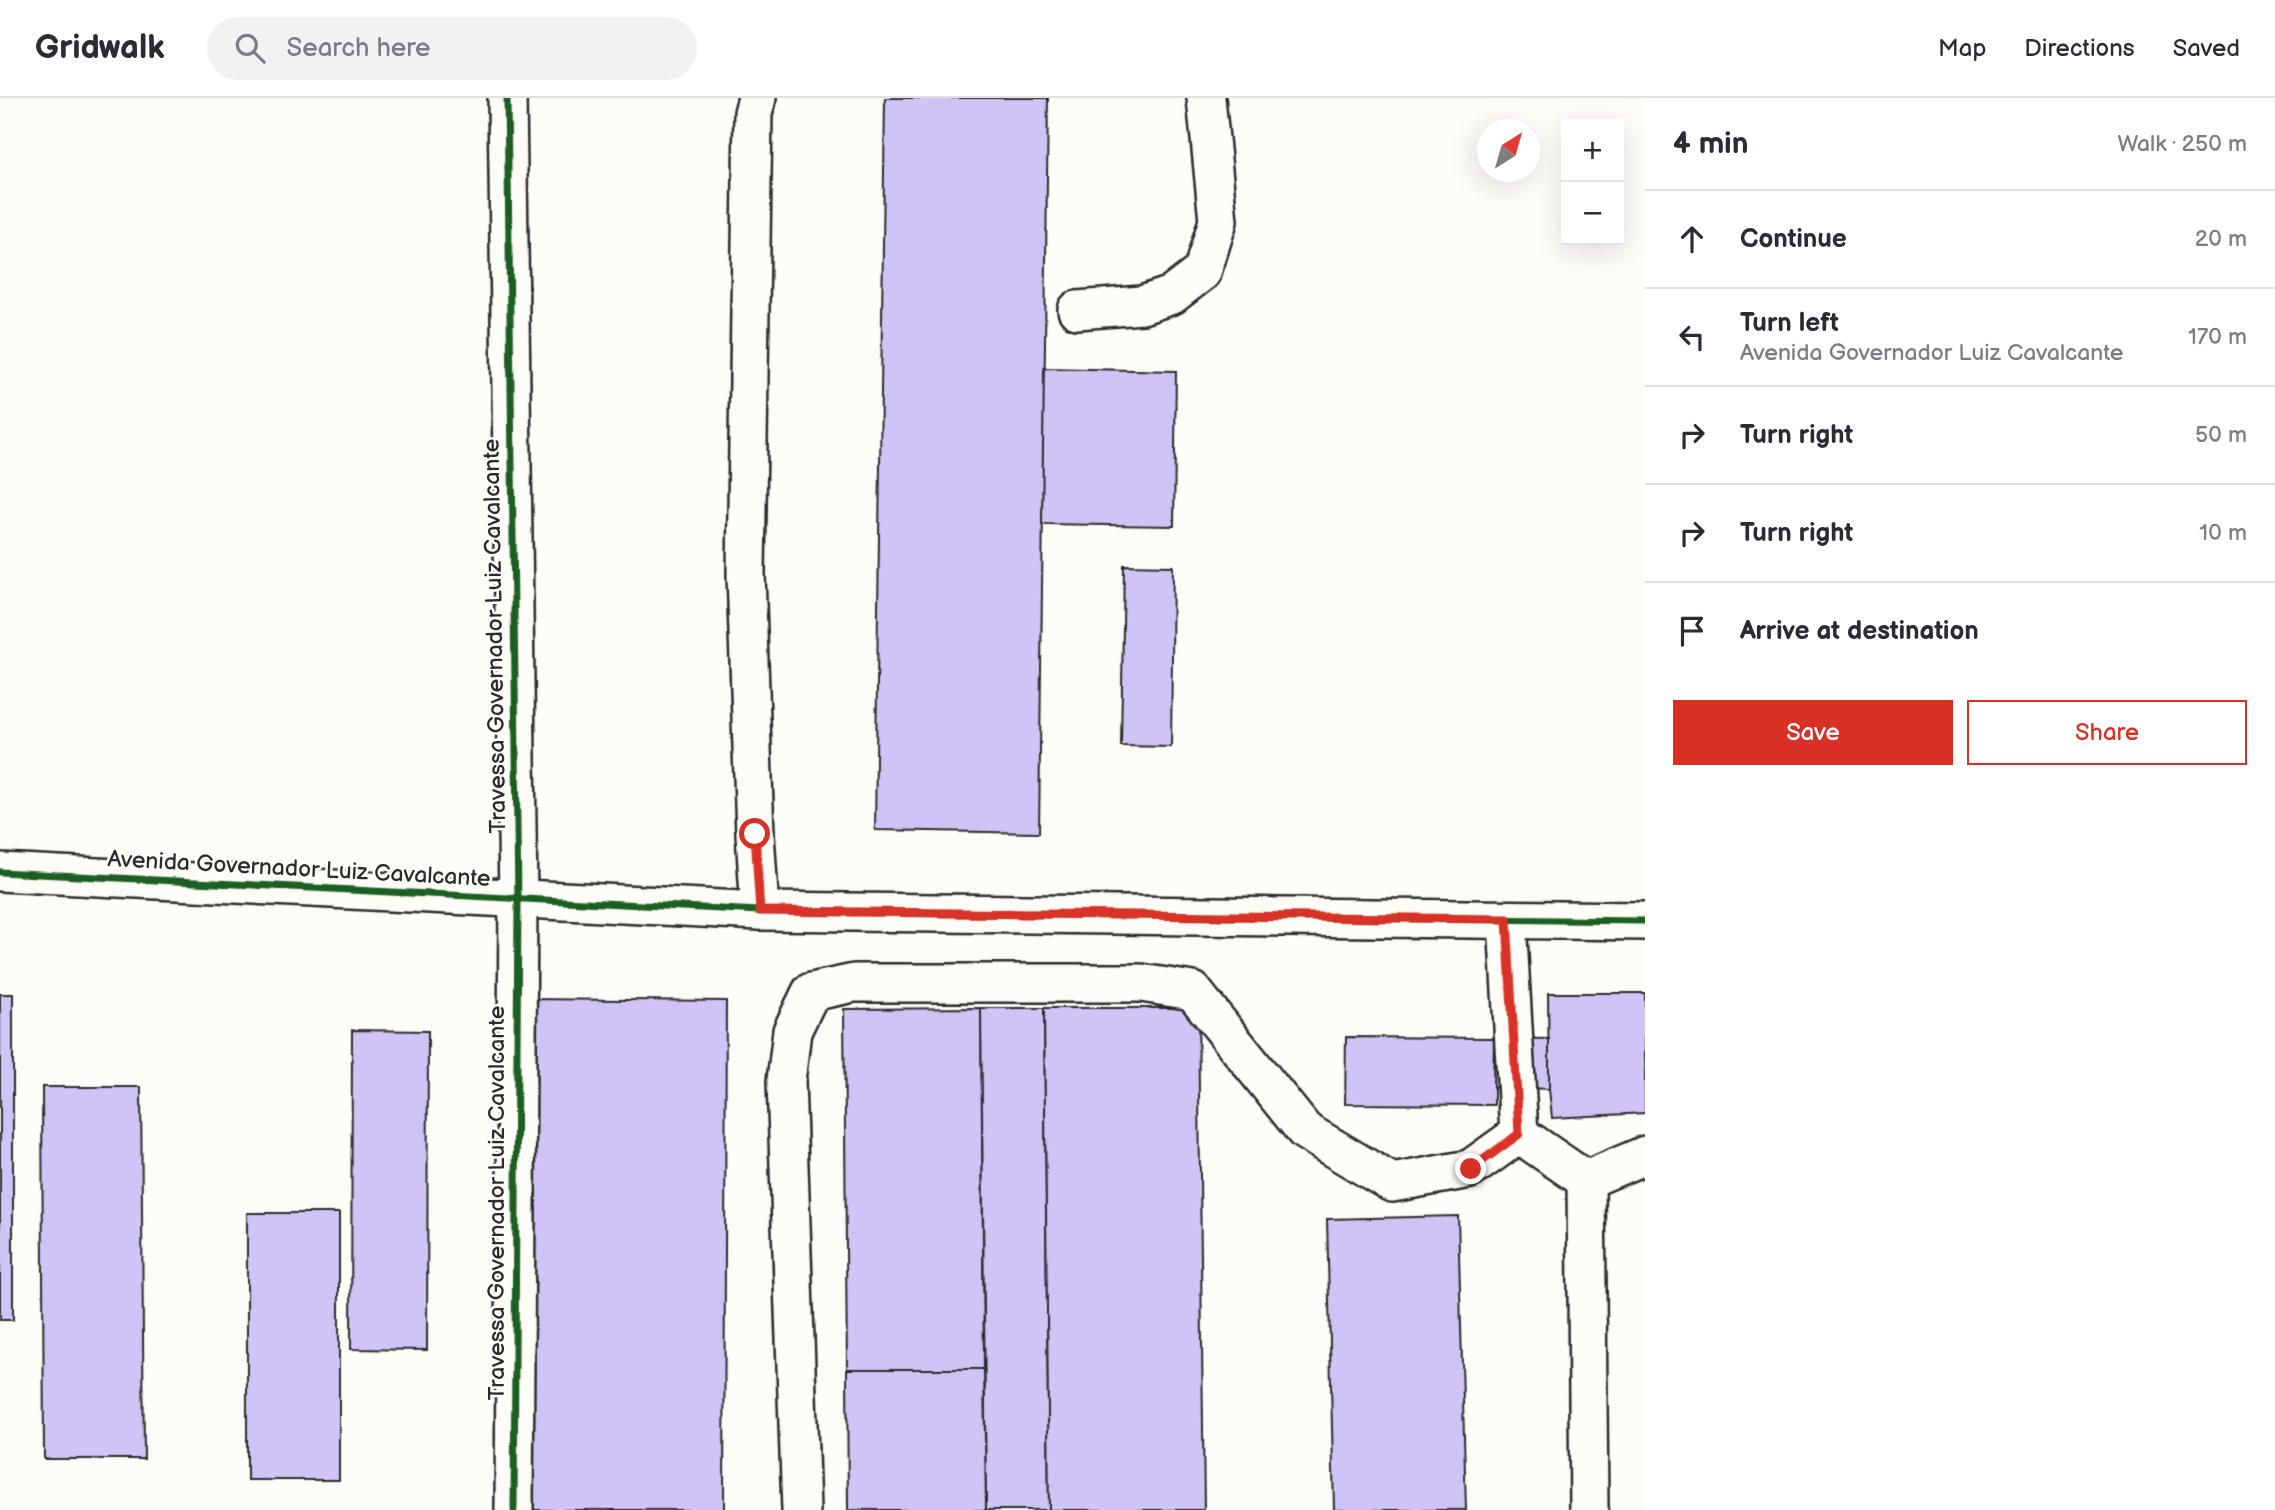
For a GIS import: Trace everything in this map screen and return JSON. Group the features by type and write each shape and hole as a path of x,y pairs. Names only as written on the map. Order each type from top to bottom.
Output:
{"street":[{"name":"Travessa Governador Luiz Cavalcante","path":"507,98 518,900 514,1510"},
{"path":"757,98 753,113 746,574 760,911"},
{"path":"1077,310 1142,305 1171,295 1202,272 1218,221 1206,98"},
{"name":"Avenida Governador Luiz Cavalcante","path":"0,872 760,911 1645,920"},
{"path":"1507,919 1519,1134"},
{"path":"801,1510 786,1082 792,1031 811,992 854,983 1141,983 1193,991 1305,1131 1392,1184 1471,1169 1519,1134"},
{"path":"1519,1134 1586,1180"},
{"path":"1586,1180 1645,1155"},
{"path":"1586,1180 1589,1510"}],"building":[{"path":"885,98 1048,98 1039,833 875,830"},
{"path":"1044,368 1176,371 1174,526 1042,524"},
{"path":"1124,565 1173,566 1171,747 1121,746"},
{"path":"1548,993 1645,993 1645,1113 1552,1118"},
{"path":"0,994 13,994 13,1320 0,1320"},
{"path":"528,999 726,1001 724,1510 526,1510"},
{"path":"981,1008 984,1369 847,1369 844,1009"},
{"path":"981,1008 1044,1008 1049,1510 986,1510"},
{"path":"1044,1008 1198,1008 1204,1510 1049,1510"},
{"path":"352,1030 428,1031 427,1350 351,1349"},
{"path":"1346,1037 1494,1038 1494,1105 1345,1104"},
{"path":"1494,1038 1549,1039 1549,1089 1493,1087"},
{"path":"42,1087 141,1087 144,1459 44,1459"},
{"path":"247,1213 339,1213 339,1480 247,1480"},
{"path":"1458,1216 1466,1510 1334,1510 1327,1219"},
{"path":"847,1369 984,1369 986,1510 848,1510"}],"cycle path":[{"path":"507,98 518,900 514,1510"},
{"path":"0,872 760,911 1645,921"}],"route":[{"path":"755,834 760,911 1507,919 1519,1134 1471,1169"}]}
